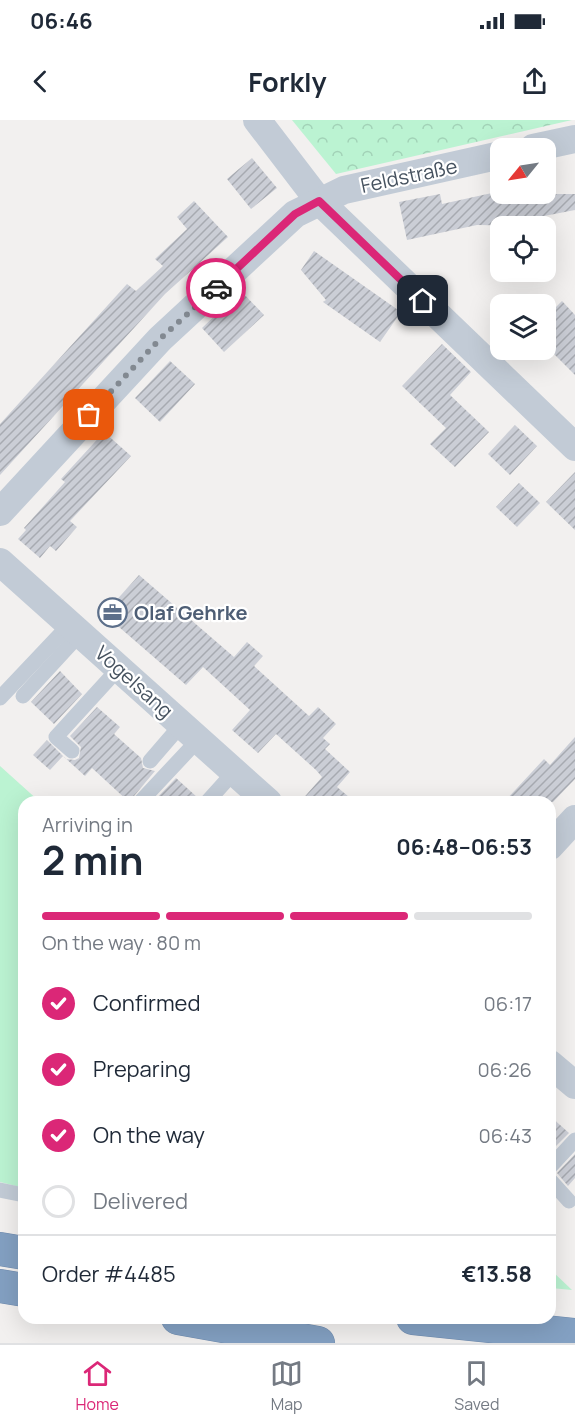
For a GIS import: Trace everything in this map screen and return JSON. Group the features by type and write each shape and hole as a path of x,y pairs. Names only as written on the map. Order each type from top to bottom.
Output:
{"highway":[{"path":"0,1249 18,1252"},
{"path":"0,1286 18,1289"},
{"path":"212,1324 318,1343"},
{"path":"470,1324 575,1335"}],"street":[{"path":"257,120 319,201 575,447"},
{"path":"556,143 575,139"},
{"name":"Feldstraße","path":"0,512 160,339 295,214 344,190 490,157"},
{"name":"Vogelsang","path":"0,562 261,796"},
{"path":"556,840 575,819"},
{"path":"556,1069 575,1085"}],"lane":[{"path":"23,696 75,629"},
{"path":"0,698 75,629"},
{"path":"72,751 56,737 118,668"},
{"path":"150,761 190,732"},
{"path":"144,796 190,732"},
{"path":"212,796 234,772"},
{"path":"556,1161 575,1140"},
{"path":"556,1174 575,1153"},
{"path":"556,1187 569,1201"},
{"path":"0,1190 18,1194"}],"green space":[{"path":"292,120 572,120 490,138 336,174"},
{"path":"0,766 33,796 18,796 18,1186 0,1182"},
{"path":"556,1275 572,1290 556,1288"}],"building":[{"path":"252,158 277,188 251,209 227,179"},
{"path":"490,193 490,204 556,204 556,194 575,194 575,210 544,216 490,216 490,225 477,225 407,240 399,202 440,194 442,204"},
{"path":"194,201 228,237 165,294 0,475 0,424 127,284 136,291 163,266 155,259 187,229 177,217"},
{"path":"314,251 401,312 380,342 323,302 326,300 301,270"},
{"path":"241,291 264,315 224,352 202,328"},
{"path":"562,301 575,315 575,375 556,356 556,307"},
{"path":"442,344 471,372 450,395 489,432 455,467 430,444 446,428 402,386"},
{"path":"170,361 195,384 160,422 135,398"},
{"path":"515,425 537,446 510,475 488,454"},
{"path":"104,432 131,456 70,521 77,527 56,551 50,546 40,558 18,539 26,530 24,528 65,482 61,479"},
{"path":"575,472 575,530 546,502"},
{"path":"519,483 540,503 517,527 496,507"},
{"path":"139,575 234,657 247,642 263,656 254,666 309,716 318,707 336,724 323,738 330,744 325,749 350,772 337,787 348,796 305,796 322,777 276,734 258,753 232,730 250,710 203,667 186,685 104,614"},
{"path":"60,671 82,694 54,724 31,702"},
{"path":"97,707 120,727 114,734 141,758 143,768 155,771 134,796 122,796 92,768 85,776 66,759 79,758 81,747 70,736"},
{"path":"575,737 575,779 556,799 556,796 510,796 544,759 550,765"},
{"path":"47,740 63,756 50,770 33,755"},
{"path":"176,778 196,796 159,796"},
{"path":"556,1121 569,1133 556,1146"},
{"path":"575,1154 575,1178 568,1186 557,1173"}],"way so far":[{"path":"89,415 160,339 216,288"}],"place":[{"name":"Olaf Gehrke","path":"113,613"}],"route":[{"path":"216,288 295,214 319,201 423,301"}]}
